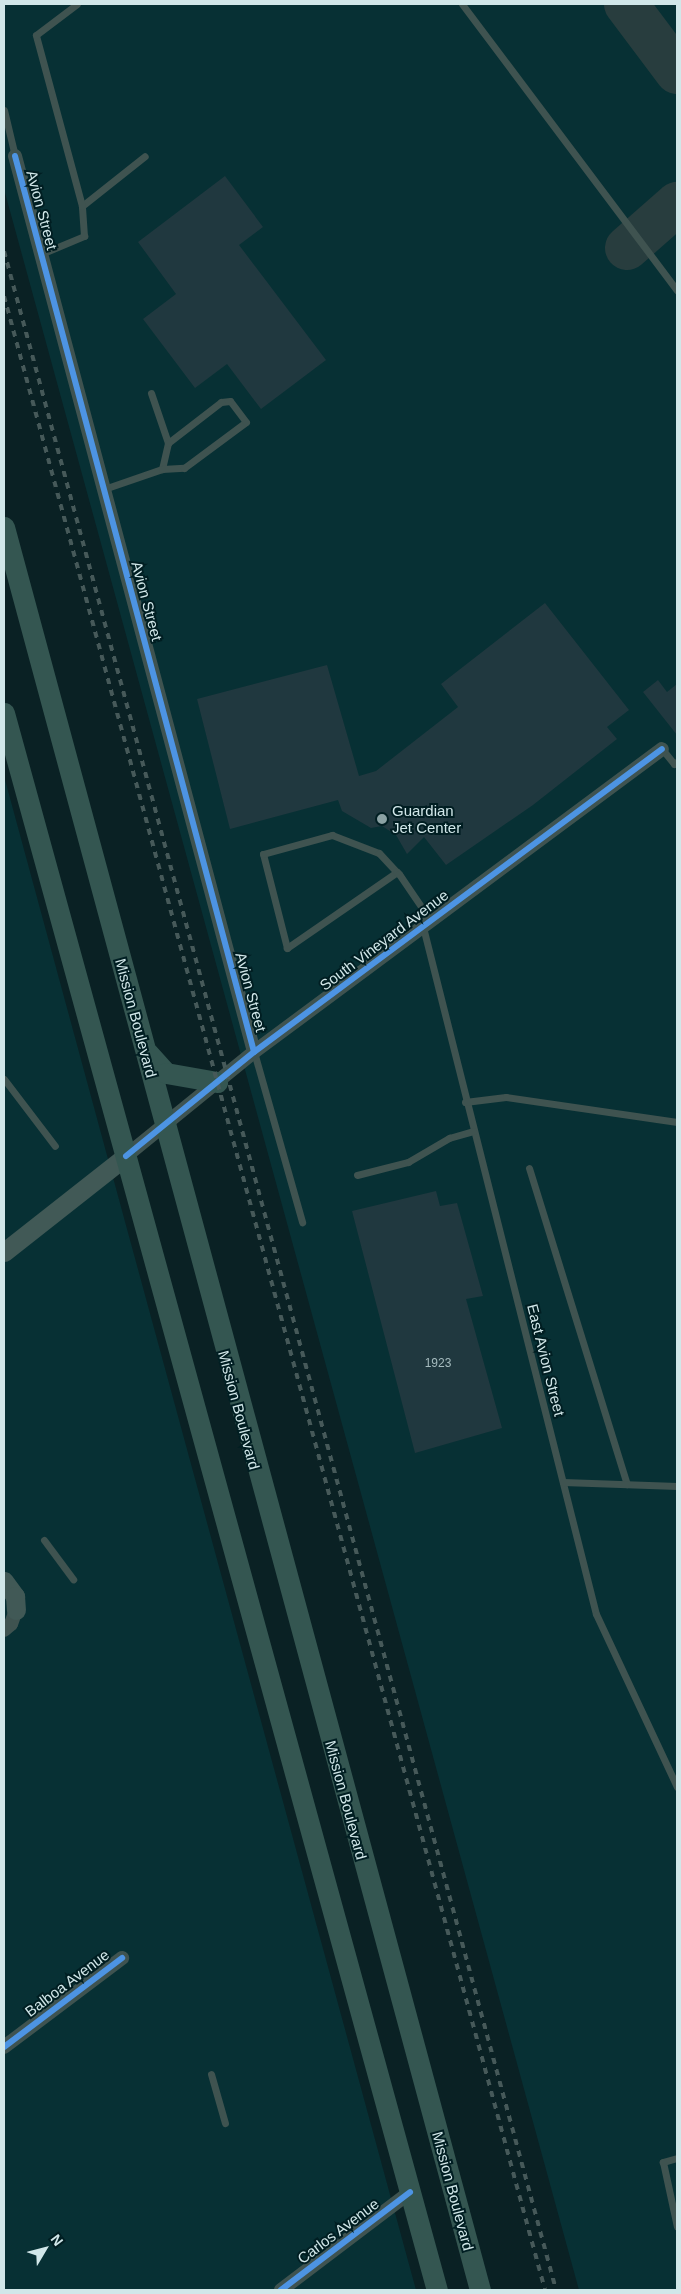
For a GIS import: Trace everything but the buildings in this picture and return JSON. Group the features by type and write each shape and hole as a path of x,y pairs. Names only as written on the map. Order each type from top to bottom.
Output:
{"main road":[{"name":"Mission Boulevard","path":"4,528 480,2290"},
{"path":"4,713 437,2290"},
{"path":"144,1047 162,1072 217,1082"},
{"name":"South Vineyard Avenue","path":"4,1252 126,1156"},
{"path":"4,1581 15,1596 16,1610"}],"street":[{"name":"Avion Street","path":"15,156 254,1052"},
{"name":"South Vineyard Avenue","path":"126,1156 254,1052 662,749"},
{"path":"4,1630 11,1624 16,1610"},
{"name":"Balboa Avenue","path":"4,2047 122,1958"},
{"name":"Carlos Avenue","path":"280,2290 410,2192"}],"lane":[{"path":"41,254 84,236 82,206 36,35 77,4"},
{"path":"462,4 677,290"},
{"path":"4,110 15,156"},
{"path":"82,206 145,156"},
{"path":"152,393 168,443 162,469"},
{"path":"104,489 162,469 184,468 246,422 230,401 221,402 168,443"},
{"path":"662,749 674,764 677,762"},
{"path":"397,872 287,948 263,854 332,835 379,853 397,872 428,924"},
{"name":"East Avion Street","path":"428,924 465,1102 596,1614 677,1787"},
{"path":"254,1052 302,1222"},
{"path":"4,1079 55,1146"},
{"path":"465,1102 506,1097 677,1122"},
{"path":"357,1175 408,1162 449,1138 473,1131"},
{"path":"529,1168 627,1484"},
{"path":"563,1482 677,1486"},
{"path":"44,1540 73,1579"},
{"path":"211,2074 225,2123"},
{"path":"677,2158 663,2162 677,2227"}],"shaded area":[{"path":"4,4 677,4 677,2290 579,2290 4,189"},
{"path":"4,776 127,1229 416,2290 4,2290"}],"taxiway":[{"path":"626,4 677,72"},
{"path":"627,248 677,204"}],"railway":[{"path":"4,251 556,2290"},
{"path":"4,296 545,2290"}],"cycle path":[{"path":"15,156 254,1052"},
{"path":"126,1156 254,1052 662,749"},
{"path":"4,2047 122,1958"},
{"path":"281,2290 410,2192"}],"place":[{"name":"Guardian Jet Center","path":"382,819"}]}
